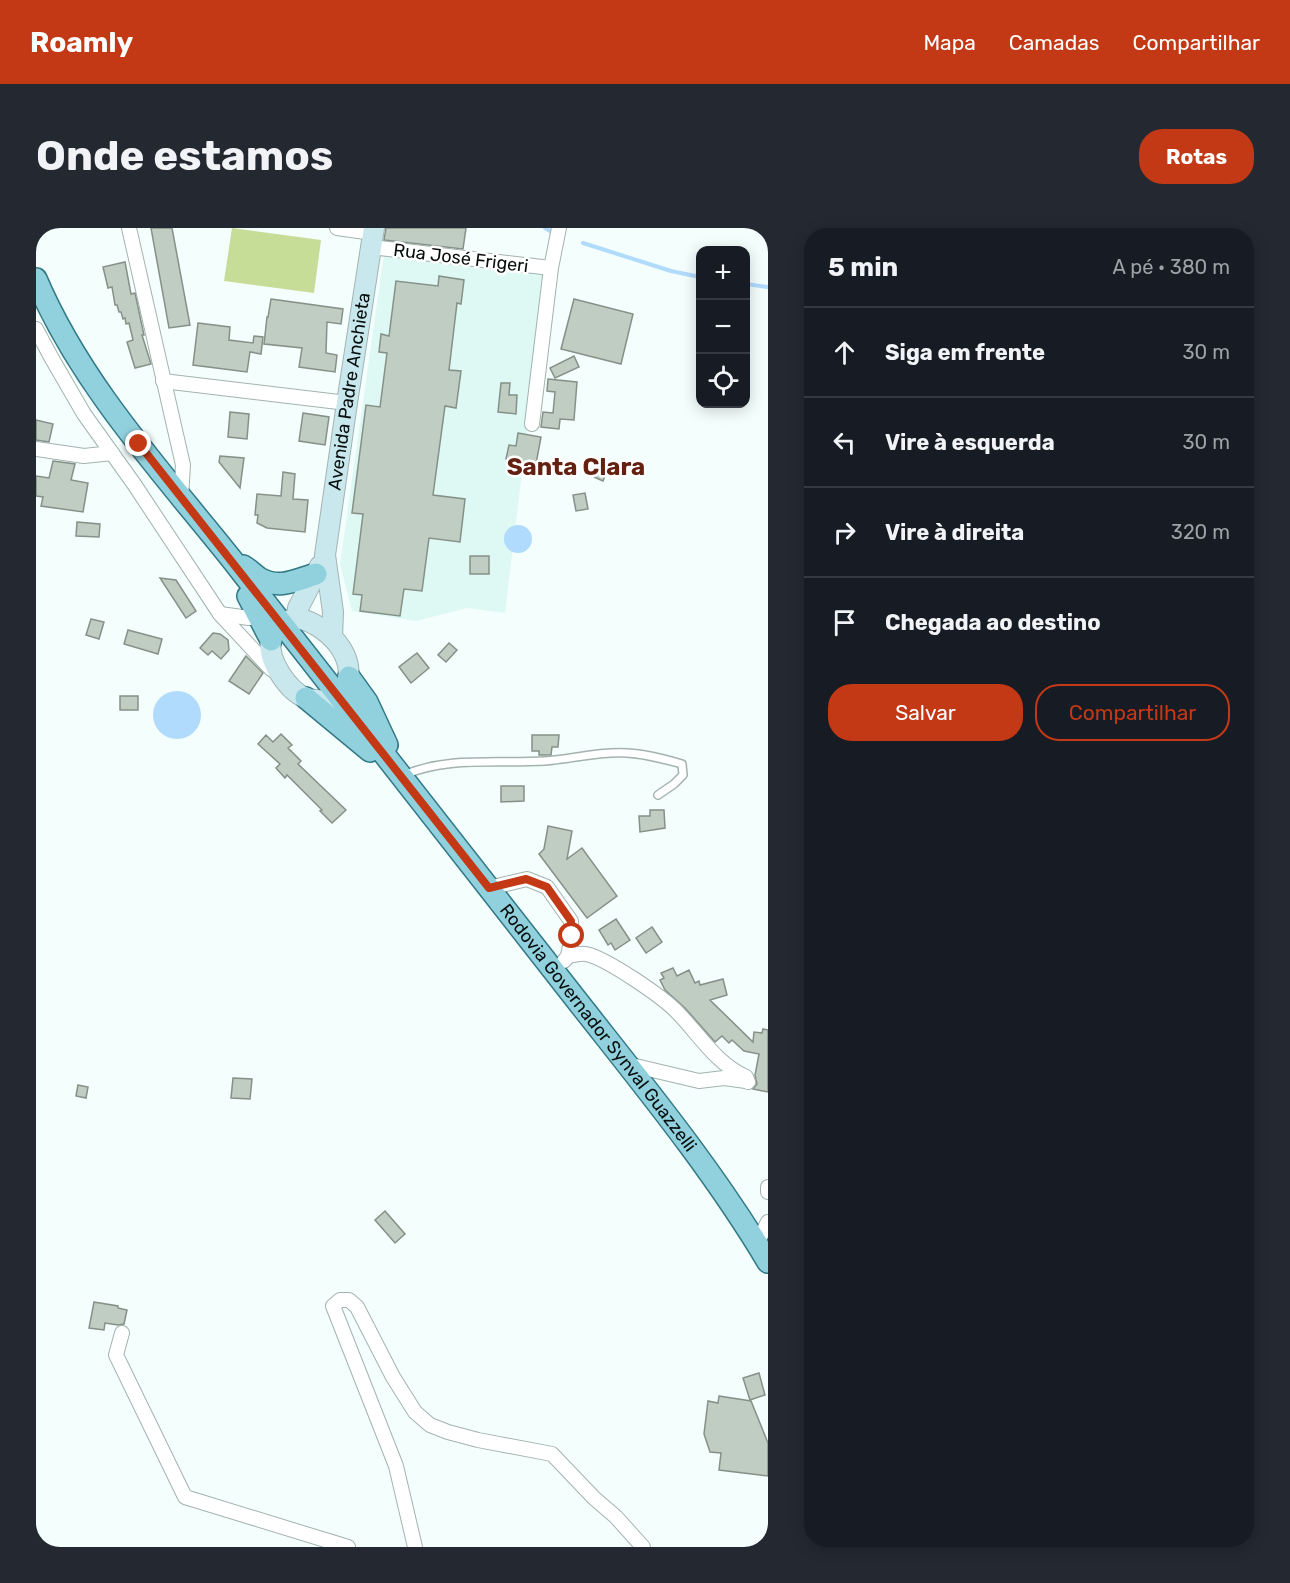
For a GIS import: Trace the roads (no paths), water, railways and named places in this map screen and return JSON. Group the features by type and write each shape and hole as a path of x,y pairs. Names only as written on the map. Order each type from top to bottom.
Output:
{"main road":[{"name":"Rodovia Governador Synval Guazzelli","path":"36,279 74,353 139,444 489,888 561,963 627,1064 699,1158 768,1262"},
{"path":"234,562 258,578 273,584 283,584 321,564"},
{"path":"234,562 258,617 283,627"},
{"path":"349,677 367,702 401,776"},
{"path":"306,698 401,776"}],"street":[{"path":"129,228 183,465 182,497"},
{"name":"Rua José Frigeri","path":"337,228 552,268"},
{"path":"532,424 559,228"},
{"name":"Avenida Padre Anchieta","path":"283,627 298,608 321,564 373,236"},
{"path":"36,329 84,414 220,614 271,669 280,674"},
{"path":"163,381 347,403"},
{"path":"36,449 84,456 112,453"},
{"name":"Avenida Padre Anchieta","path":"321,564 333,612 332,637"},
{"path":"220,614 258,617"},
{"path":"309,620 332,637 343,650 346,658 349,677 346,689 339,698 317,701 306,698 294,691 280,674 272,653 283,627 309,620"},
{"path":"489,888 526,879 547,887 571,921 572,936 561,963"},
{"path":"561,963 585,954 642,984 678,1012 708,1048 735,1073 746,1077 748,1082 724,1078 699,1081 627,1064"},
{"path":"757,1243 768,1222"},
{"path":"415,1547 396,1466 333,1306 340,1299 349,1300 357,1307 393,1377 415,1412 430,1425 478,1440 552,1454 643,1547"},
{"path":"122,1333 116,1355 185,1497 348,1547"}],"lane":[{"path":"401,776 419,768 449,763 545,761 627,753 681,764 683,775 658,795"}],"water":[{"path":"518,525 528,529 532,539 528,549 518,553 508,549 504,539 508,529"},
{"path":"177,691 194,698 201,715 194,732 177,739 160,732 153,715 160,698"}],"waterway":[{"path":"545,228 555,234"},
{"path":"583,243 671,271 696,276"},
{"path":"750,285 768,287"}],"district":[{"name":"Santa Clara","path":"576,467"}]}
